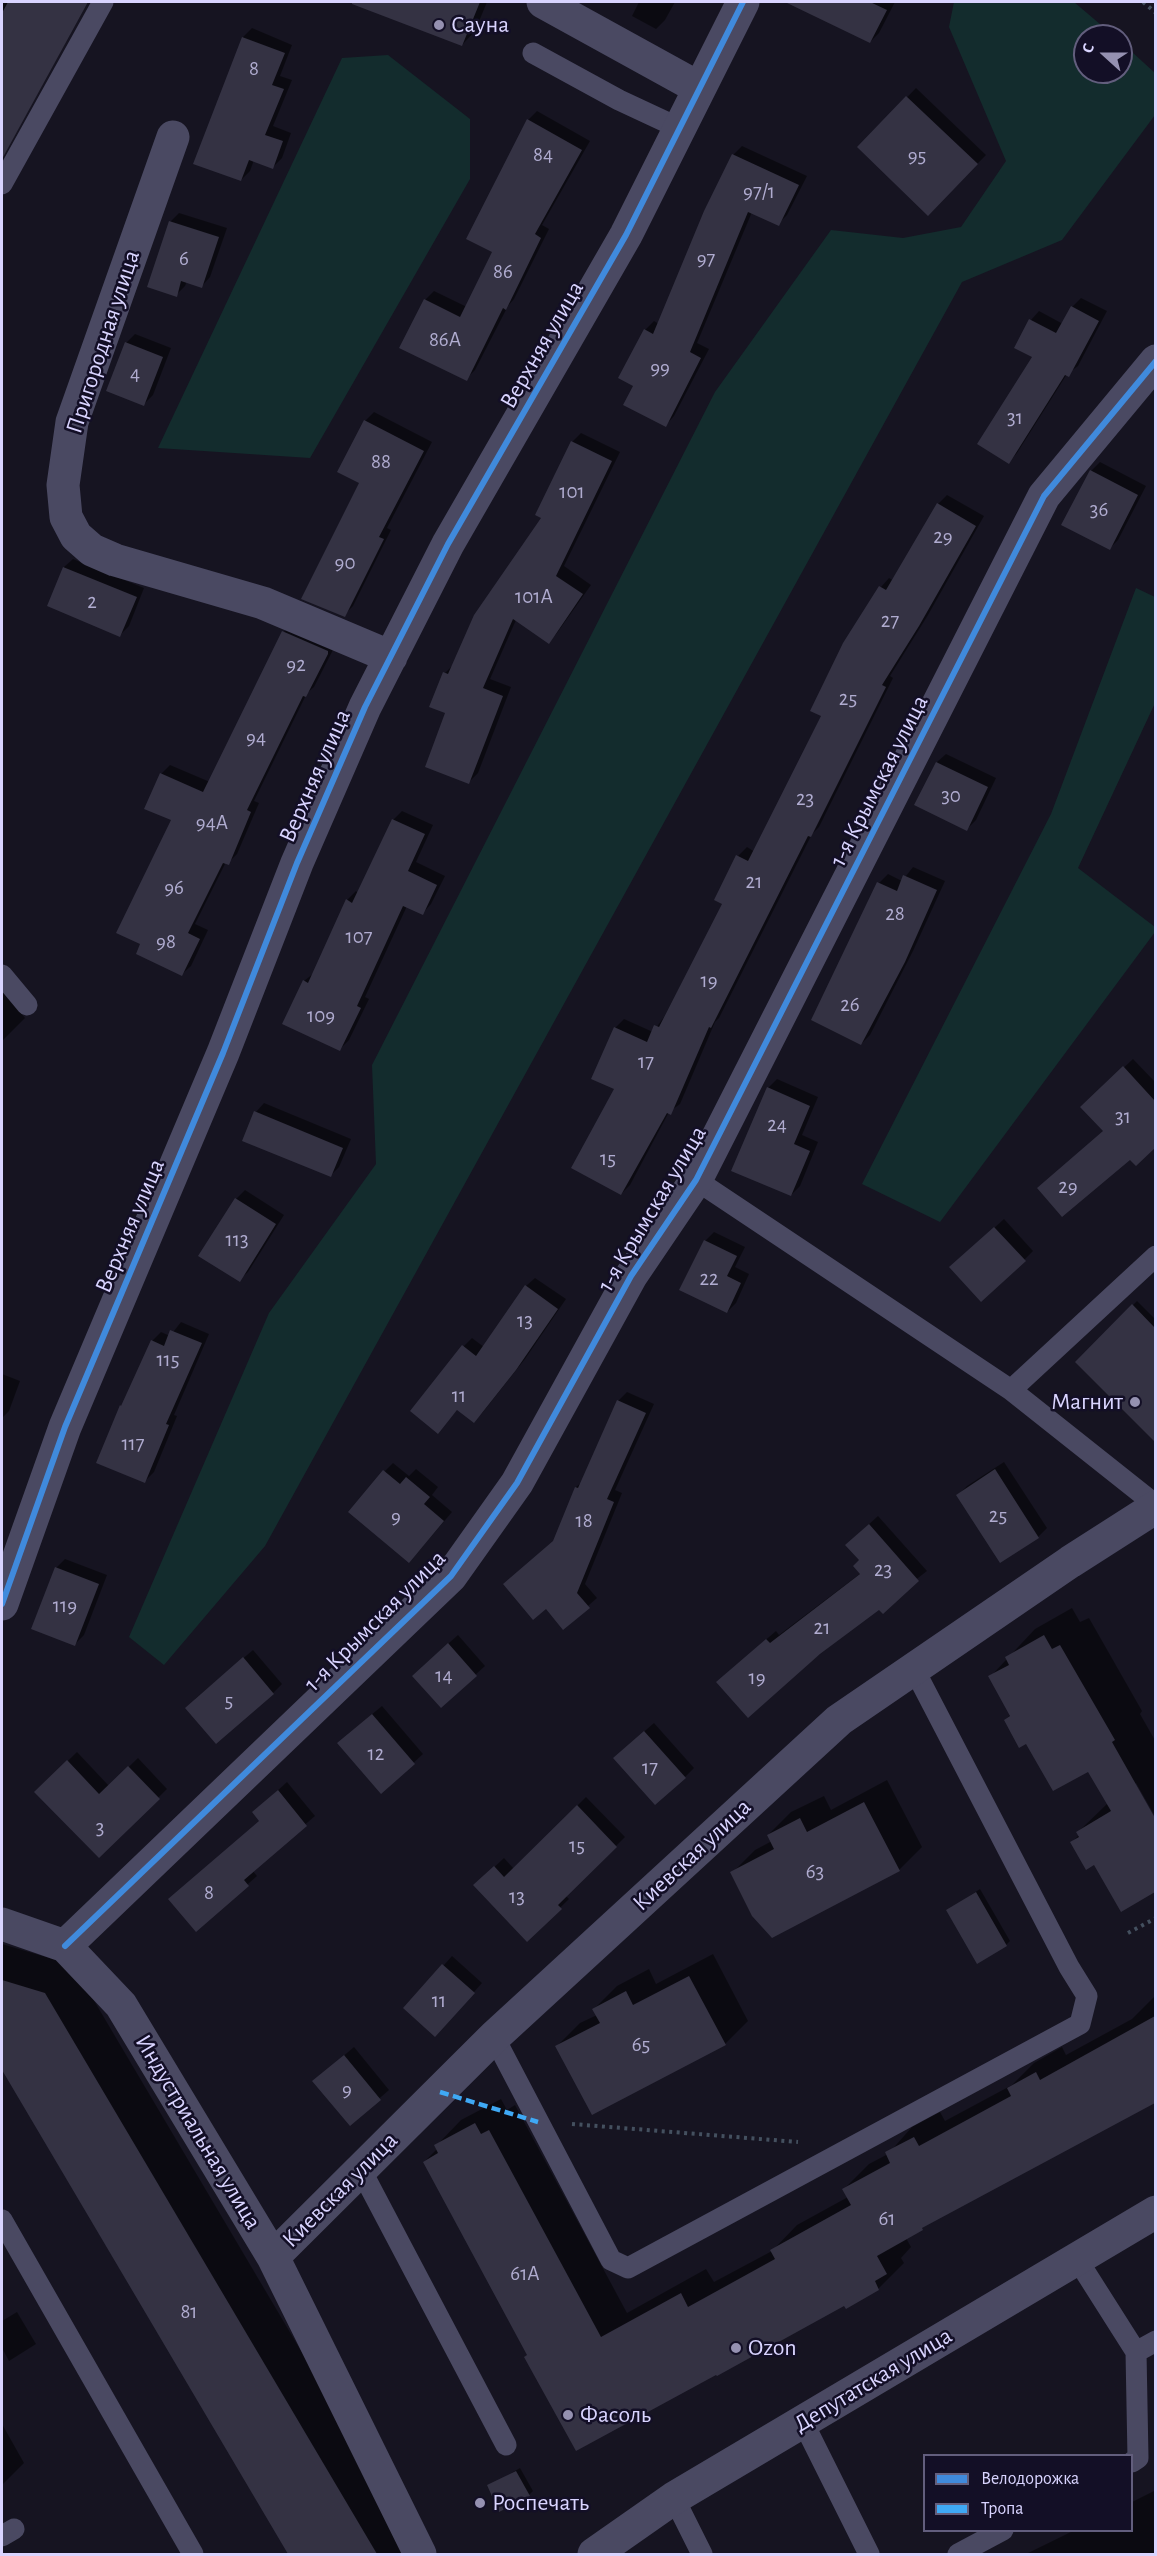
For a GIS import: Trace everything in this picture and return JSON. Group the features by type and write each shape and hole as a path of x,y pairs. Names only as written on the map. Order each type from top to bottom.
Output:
{"street":[{"path":"543,2 699,88"},
{"name":"Верхняя улица","path":"2,1604 65,1427 223,1053 297,863 365,707 448,544 626,235 743,2"},
{"name":"Пригородная улица","path":"173,137 72,422 63,485 66,517 76,536 92,550 115,560 262,603 391,657"},
{"name":"1-я Крымская улица","path":"65,1946 451,1576 517,1483 631,1276 696,1180 1044,496 1155,361"},
{"name":"Киевская улица","path":"273,2257 494,2037 839,1720 1155,1506"},
{"name":"Индустриальная улица","path":"2,1924 65,1946 121,2005 273,2257 420,2554"},
{"name":"Депутатская улица","path":"594,2554 674,2498 1155,2212"}],"lane":[{"path":"2,184 103,2"},
{"path":"533,53 619,100 679,128"},
{"path":"2,975 27,1005"},
{"path":"696,1180 1011,1390 1155,1506"},
{"path":"1011,1390 1155,1256"},
{"path":"494,2037 611,2260 628,2268 1080,2024 1087,1996 1069,1967 914,1669"},
{"path":"361,2170 506,2445"},
{"path":"2,2220 193,2554"},
{"path":"1077,2259 1136,2352 1138,2458 1133,2461"},
{"path":"1136,2352 1155,2341"},
{"path":"803,2422 869,2554"},
{"path":"674,2498 702,2554"},
{"path":"958,2554 999,2532"}],"path":[{"path":"1143,2 1155,13"},
{"path":"1128,1933 1155,1918"},
{"path":"538,2121 853,2146"}],"green space":[{"path":"954,2 1074,2 1100,24 1073,24 1073,84 1133,84 1133,53 1155,73 1155,115 1062,240 962,282 265,1546 164,1665 129,1637 269,1313 376,1164 372,1065 715,392 831,230 903,238 961,227 1006,161 949,27"},
{"path":"388,55 470,119 470,179 310,458 158,448 342,58"},
{"path":"1136,588 1155,597 1155,703 1078,868 1155,927 1155,932 940,1222 862,1184 1051,814"}],"building":[{"path":"8,2 88,2 2,159 2,13"},
{"name":"Сауна","path":"352,2 480,2 462,46 352,4"},
{"path":"785,2 870,2 887,10 870,43"},
{"path":"242,37 285,53 272,85 284,89 265,135 283,141 273,169 249,160 241,181 193,164"},
{"path":"906,96 978,164 928,216 857,147"},
{"path":"527,119 582,150 535,234 541,238 506,310 503,308 467,381 399,348 424,299 460,317 492,252 466,239"},
{"path":"732,154 799,185 779,226 748,212 690,352 701,358 666,427 623,405 633,386 618,378 644,329 653,334 704,211"},
{"path":"169,221 219,237 202,288 181,281 177,297 147,287"},
{"path":"1071,306 1099,321 1069,377 1065,375 1009,464 977,444 1032,357 1014,348 1029,319 1056,333"},
{"path":"125,342 163,357 144,406 106,391"},
{"path":"364,420 424,451 379,537 384,539 345,617 301,599 359,483 337,472"},
{"path":"571,441 612,461 556,576 583,594 549,644 513,619 483,688 503,696 469,784 425,767 445,713 429,707 443,672 448,674 474,615 541,518 535,515"},
{"path":"1090,470 1138,495 1110,550 1061,525"},
{"path":"937,503 976,526 919,626 882,685 886,687 811,837 808,836 711,1028 709,1027 671,1115 667,1113 621,1195 571,1168 614,1089 591,1079 614,1027 647,1042 654,1025 659,1027 722,904 714,900 736,855 748,861 821,716 810,711 843,643 879,586 886,590"},
{"path":"63,567 137,597 120,637 47,606"},
{"path":"282,631 328,651 328,654 306,697 303,696 247,810 251,812 229,865 223,863 188,933 200,939 182,976 136,954 140,944 116,933 171,820 144,809 160,773 203,792"},
{"path":"936,762 988,787 967,831 914,805"},
{"path":"392,819 425,834 408,871 437,885 423,915 403,906 357,1006 361,1008 340,1051 282,1024 303,980 308,983 346,899 352,903"},
{"path":"903,875 937,890 905,962 861,1045 811,1020 877,882 897,891"},
{"path":"1123,1066 1155,1101 1155,1148 1136,1166 1130,1160 1062,1217 1037,1188 1103,1131 1080,1107"},
{"path":"767,1087 810,1106 794,1144 810,1151 791,1196 731,1171"},
{"path":"254,1111 343,1148 331,1177 242,1141"},
{"path":"235,1198 276,1224 240,1282 198,1256"},
{"path":"994,1227 1026,1261 981,1302 949,1267"},
{"path":"704,1240 737,1256 727,1276 741,1283 727,1313 679,1290"},
{"path":"525,1285 558,1309 516,1370 474,1423 457,1410 438,1434 410,1411 462,1345 476,1356"},
{"name":"Магнит","path":"1132,1304 1155,1328 1155,1442 1075,1362"},
{"path":"170,1330 202,1343 166,1424 169,1425 145,1483 96,1463 151,1340 164,1346"},
{"path":"617,1400 646,1413 607,1499 614,1502 577,1593 590,1608 563,1630 546,1609 533,1620 503,1584 553,1541 575,1487 578,1488"},
{"path":"995,1469 1039,1538 1000,1563 956,1495"},
{"path":"383,1470 400,1484 406,1477 430,1497 424,1504 444,1521 409,1563 348,1512"},
{"path":"869,1524 919,1581 883,1614 879,1610 820,1654 748,1718 716,1682 766,1639 770,1643 860,1574 853,1566 859,1560 845,1545"},
{"path":"55,1567 99,1584 75,1646 31,1629"},
{"path":"1044,1635 1052,1649 1060,1645 1115,1740 1112,1742 1155,1818 1155,1892 1121,1912 1094,1865 1086,1870 1070,1842 1079,1837 1076,1832 1111,1811 1088,1772 1053,1791 1026,1744 1019,1748 1004,1720 1010,1716 988,1676 1009,1665 1005,1657"},
{"path":"448,1643 477,1676 441,1708 412,1676"},
{"path":"243,1657 274,1694 216,1744 185,1708"},
{"path":"372,1714 415,1764 381,1794 337,1743"},
{"path":"644,1731 686,1778 655,1805 613,1758"},
{"path":"67,1760 99,1794 128,1766 160,1799 99,1858 34,1792"},
{"path":"278,1790 307,1826 244,1880 249,1886 196,1932 168,1899 259,1821 252,1812"},
{"path":"864,1802 900,1871 772,1938 752,1916 730,1872 774,1849 767,1835 800,1818 807,1832"},
{"path":"577,1805 617,1847 558,1905 562,1909 527,1942 473,1885 494,1866 504,1877"},
{"path":"976,1892 1007,1946 977,1964 946,1910"},
{"path":"442,1964 475,1993 435,2037 403,2008"},
{"path":"689,1976 726,2045 592,2115 555,2046 600,2023 592,2009 626,1991 633,2005"},
{"path":"2,1980 45,1993 377,2554 288,2554 2,2070"},
{"path":"1155,2016 1155,2103 922,2228 923,2230 877,2256 887,2274 875,2281 879,2290 846,2309 844,2306 576,2451 524,2357 527,2355 423,2162 438,2153 434,2145 475,2123 481,2134 489,2130 601,2337 681,2293 688,2307 775,2259 770,2250 851,2205 842,2189 890,2163 885,2152 914,2137 919,2146 1011,2096 1007,2088 1036,2072 1040,2080"},
{"path":"344,2055 381,2100 350,2126 312,2081"},
{"path":"516,2471 530,2496 499,2512 487,2485"}],"marked path":[{"path":"440,2092 538,2122"}],"cycle path":[{"path":"2,1604 65,1427 223,1053 297,863 365,707 448,544 626,235 743,2"},
{"path":"65,1946 451,1576 517,1483 631,1276 696,1180 1044,496 1156,361"}],"place":[{"name":"Сауна","path":"439,25"},
{"name":"Магнит","path":"1135,1402"},
{"name":"Ozon","path":"736,2348"},
{"name":"Фасоль","path":"568,2415"},
{"name":"Роспечать","path":"480,2503"}]}
